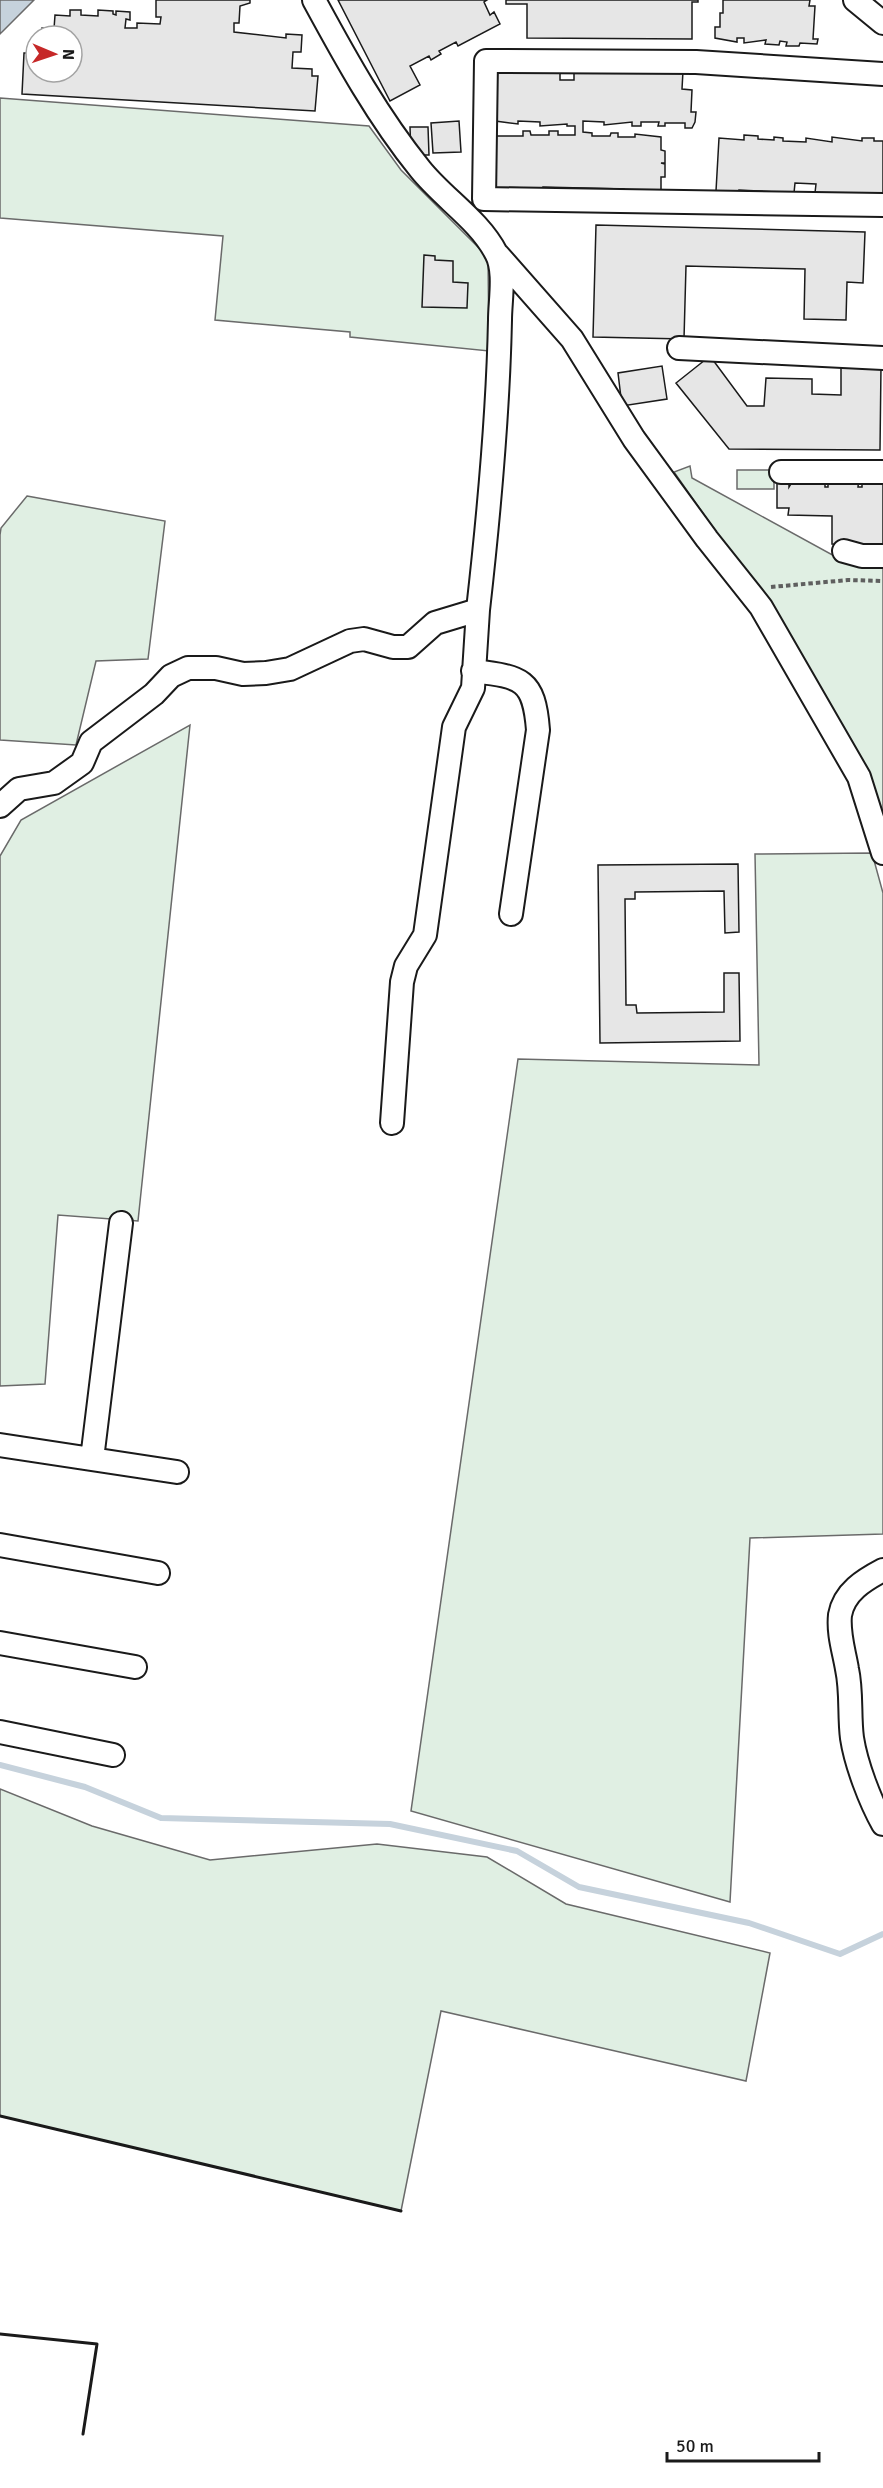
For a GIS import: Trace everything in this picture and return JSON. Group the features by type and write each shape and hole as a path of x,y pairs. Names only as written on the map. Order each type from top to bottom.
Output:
{"street":[{"path":"314,0 366,94 419,168 488,239 498,255 572,339 634,439 761,607 859,777 883,853"},
{"path":"855,0 883,23"},
{"path":"883,74 696,62 486,61 484,199 883,205"},
{"path":"392,1123 402,982 406,966 425,935 454,727 473,688 499,385 501,274 498,255"},
{"path":"679,348 883,357"},
{"path":"781,472 883,472"},
{"path":"844,551 862,556 883,556"},
{"path":"0,806 19,789 54,783 82,763 91,742 154,694 171,676 188,668 216,668 243,674 266,673 290,669 350,641 364,639 393,647 408,647 435,623 478,610"},
{"path":"473,671 512,676 526,685 536,706 538,730 511,914"},
{"path":"92,1459 121,1223"},
{"path":"0,1445 177,1473"},
{"path":"0,1545 159,1573"},
{"path":"883,1570 856,1587 840,1614 841,1646 848,1670 852,1739 873,1807 883,1824"},
{"path":"0,1643 135,1667"},
{"path":"0,1732 113,1755"}],"path":[{"path":"746,589 848,580 883,581"}],"green space":[{"path":"0,98 369,126 401,170 488,257 489,351 350,337 350,332 215,320 223,236 0,218"},
{"path":"690,466 692,478 847,563 883,562 883,825 761,596 674,472"},
{"path":"737,470 774,470 774,489 737,489"},
{"path":"27,496 165,521 148,659 96,661 76,745 0,740 0,535 1,528"},
{"path":"190,725 138,1221 58,1215 45,1384 0,1386 0,856 21,820"},
{"path":"872,853 883,893 883,1534 750,1538 730,1902 411,1811 518,1059 759,1065 755,854"},
{"path":"0,1789 92,1826 210,1860 377,1844 487,1857 566,1904 770,1953 746,2081 441,2011 401,2211 0,2116"}],"shaded area":[{"path":"0,0 34,0 0,34"}],"building":[{"path":"156,0 250,0 250,3 240,6 239,23 234,23 234,32 286,38 286,34 302,35 301,52 293,52 292,68 312,69 312,76 318,76 315,111 22,94 24,53 24,84 84,84 84,24 54,24 55,15 70,16 70,10 81,10 81,15 98,16 98,10 113,11 116,15 116,11 130,12 130,20 126,19 125,28 137,28 137,23 160,24 161,17 156,17"},
{"path":"338,0 487,0 484,2 490,15 494,12 500,24 458,46 456,42 439,51 441,54 431,60 429,56 410,66 420,85 390,101"},
{"path":"506,0 698,0 698,2 692,2 692,39 527,38 527,4 506,4"},
{"path":"723,0 810,0 809,6 815,6 813,39 818,39 817,44 800,43 799,46 786,46 787,42 780,41 779,45 765,44 766,40 744,43 744,38 737,38 737,42 715,38 715,27 720,27 720,13 723,13"},
{"path":"492,62 560,68 560,80 574,80 574,70 683,71 682,89 692,90 691,112 696,112 692,128 685,128 685,123 665,123 665,126 658,126 659,122 641,122 641,126 632,126 632,122 604,125 604,122 583,121 583,132 592,133 592,136 610,136 611,133 618,133 618,137 635,137 635,134 661,137 661,150 665,151 665,163 661,163 665,164 665,177 661,177 661,191 624,194 624,189 543,187 543,192 533,191 533,188 488,187 489,136 523,136 523,131 530,131 531,135 549,135 549,131 558,131 558,135 575,135 575,126 567,126 567,124 540,126 540,122 518,121 518,124 488,120"},
{"path":"459,121 461,152 433,153 431,123"},
{"path":"410,127 428,127 429,155 411,155"},
{"path":"744,135 758,136 758,139 774,140 774,137 783,138 783,141 806,142 806,138 832,142 832,137 862,141 862,138 874,138 874,141 883,141 883,196 815,193 816,184 795,183 794,193 716,191 719,138 744,140"},
{"path":"596,225 865,232 863,283 847,282 846,320 804,319 805,269 686,266 684,339 593,337"},
{"path":"424,255 435,256 435,260 453,261 453,282 468,283 467,308 422,307"},
{"path":"710,356 747,406 764,406 766,378 812,379 812,394 841,395 841,365 881,366 880,450 729,449 676,383"},
{"path":"662,366 667,399 622,406 618,373"},
{"path":"777,477 789,477 789,487 792,482 825,477 825,487 828,487 828,482 859,477 858,487 862,487 862,482 883,478 883,550 832,544 832,516 788,515 789,508 777,508"},
{"path":"738,864 739,932 725,933 724,891 635,892 635,899 625,899 626,1005 636,1005 637,1013 724,1012 724,973 739,973 740,1041 600,1043 598,865"}],"waterway":[{"path":"0,1765 85,1787 161,1818 390,1824 517,1851 579,1887 749,1923 840,1954 883,1934"}],"wall":[{"path":"0,2116 401,2211"},
{"path":"0,2334 97,2344 83,2434"}]}
